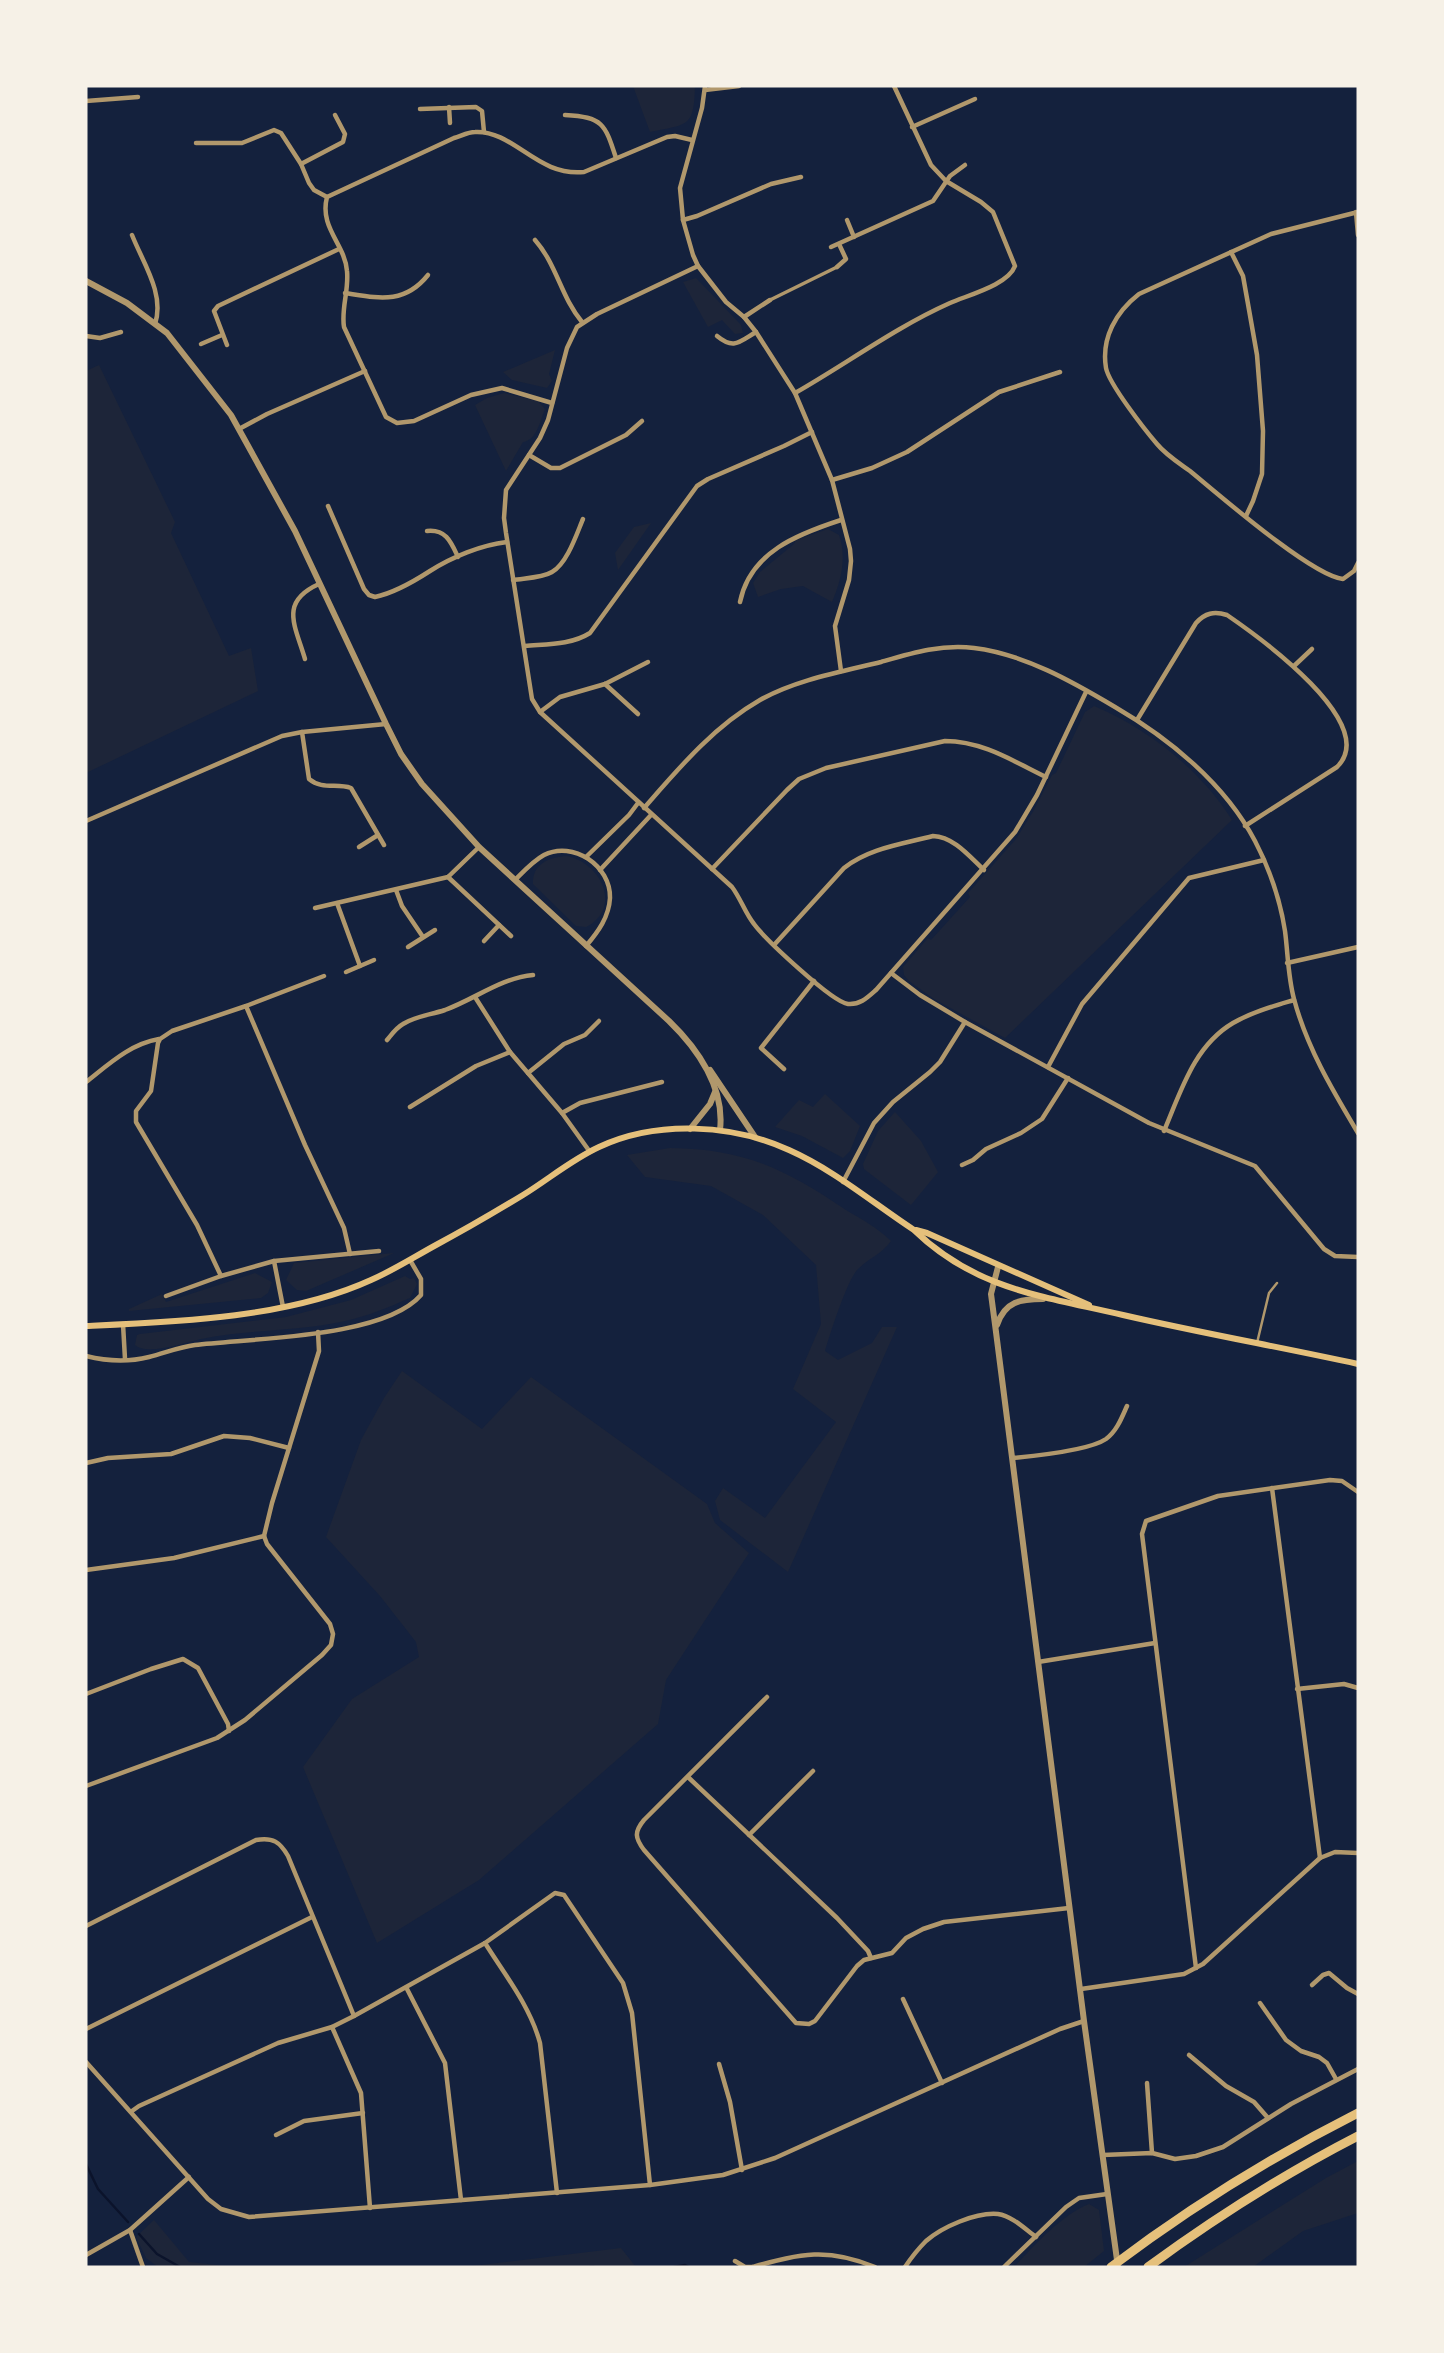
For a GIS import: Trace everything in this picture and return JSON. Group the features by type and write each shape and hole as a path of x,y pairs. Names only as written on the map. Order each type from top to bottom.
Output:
{"highway":[{"path":"1111,2267 1266,2163 1358,2113"},
{"path":"1148,2267 1244,2201 1358,2136"}],"main road":[{"path":"86,1326 237,1314 304,1304 352,1288 410,1260 480,1221 590,1152 644,1133 690,1129 720,1130 755,1137 811,1160 953,1260 993,1283 1045,1298 1358,1364"},
{"path":"914,1230 927,1233 1097,1309"}],"street":[{"path":"739,86 705,88 680,188 683,220 698,266 726,302 744,317 756,332 795,393 832,480 851,561 849,580 835,626 841,671"},
{"path":"795,393 935,310 1003,281 1013,272 1014,267 992,212 981,202 946,181 931,165 894,86"},
{"path":"86,101 138,97"},
{"path":"912,127 975,99"},
{"path":"449,107 450,124"},
{"path":"420,109 476,107 482,111 484,132"},
{"path":"301,164 343,142 345,134 335,115"},
{"path":"565,115 598,120 606,127 616,158"},
{"path":"196,144 242,143 274,131 281,133 301,164 309,183 314,190 327,198"},
{"path":"327,198 454,138 474,132 499,137 544,165 569,173 584,172 667,137 692,140"},
{"path":"831,247 933,201 946,181 965,165"},
{"path":"683,220 771,184 800,177"},
{"path":"327,198 325,214 328,227 348,270 342,313 344,327 386,416 397,423 414,421 471,396 502,388 552,402"},
{"path":"1358,235 1357,212 1291,228 1160,283 1133,299 1111,326 1105,358 1108,375 1157,444 1288,548 1330,575 1343,579 1354,572 1358,563"},
{"path":"846,220 854,237"},
{"path":"132,235 157,293 155,324"},
{"path":"535,240 548,255 574,312 582,322"},
{"path":"744,317 770,300 837,267 846,259 839,244"},
{"path":"228,345 214,311 218,306 339,249"},
{"path":"1231,252 1243,276 1256,355 1263,431 1262,474 1246,516"},
{"path":"698,266 582,322 566,348 540,438 506,491 504,518 507,542 532,699 540,712 732,887 753,923 774,945 835,999 846,1004 858,1003 876,990 1015,832 1046,777 1086,692"},
{"path":"345,293 392,298 419,286 428,275"},
{"path":"86,281 127,303 155,324 187,356 239,429 278,496 401,754 422,784 479,847 679,1030 755,1137"},
{"path":"86,336 100,338 121,331"},
{"path":"717,336 727,344 735,344 756,332"},
{"path":"201,344 222,335"},
{"path":"239,429 365,371"},
{"path":"832,480 872,468 906,452 999,392 1060,372"},
{"path":"529,455 551,468 560,468 626,435 642,421"},
{"path":"525,646 580,639 590,633 689,494 708,479 813,431"},
{"path":"328,506 369,595 375,597 419,579 458,557 491,544 507,542"},
{"path":"513,580 552,573 572,546 583,519"},
{"path":"740,602 747,577 782,544 801,533 841,520"},
{"path":"427,531 435,530 447,536 458,557"},
{"path":"305,659 293,611 299,595 319,584"},
{"path":"1137,720 1196,623 1207,614 1227,615 1270,645 1294,666 1342,724 1348,741 1346,753 1337,767 1245,826"},
{"path":"645,808 703,742 729,720 761,699 782,690 841,671 928,649 973,648 1033,665 1137,720 1168,741 1221,793 1245,826 1264,860 1277,894 1294,1000 1318,1062 1358,1133"},
{"path":"1294,666 1312,649"},
{"path":"540,712 560,697 605,684 648,662"},
{"path":"605,684 638,714"},
{"path":"86,821 264,743 302,732 386,724"},
{"path":"302,732 309,779 317,785 351,788 384,845"},
{"path":"712,869 799,779 826,768 945,741 956,741 985,747 1046,777"},
{"path":"586,857 638,803"},
{"path":"600,870 651,814"},
{"path":"359,847 378,835"},
{"path":"774,945 844,867 869,853 942,836 950,839 984,870"},
{"path":"315,908 448,877 479,847"},
{"path":"515,881 545,854 569,851 586,857 600,870 610,890 609,906 603,923 586,946"},
{"path":"1048,1067 1089,995 1189,878 1264,860"},
{"path":"448,877 511,936"},
{"path":"396,890 402,906 423,937"},
{"path":"337,903 360,966"},
{"path":"484,941 499,925"},
{"path":"408,947 435,930"},
{"path":"1287,962 1358,947"},
{"path":"346,972 374,960"},
{"path":"891,973 920,995 965,1022 1164,1130 1255,1166 1264,1173 1324,1249 1335,1256 1358,1257"},
{"path":"387,1040 398,1026 416,1017 443,1011 475,998 509,979 533,975"},
{"path":"86,1082 126,1051 148,1041 160,1039 172,1031 324,976"},
{"path":"784,1069 761,1048 814,981"},
{"path":"475,998 510,1052 562,1113 590,1152"},
{"path":"1164,1130 1194,1063 1205,1046 1242,1018 1294,1000"},
{"path":"246,1006 305,1145 344,1228 350,1254"},
{"path":"528,1073 564,1044 585,1035 599,1021"},
{"path":"843,1182 874,1123 898,1097 940,1062 965,1022"},
{"path":"160,1039 151,1091 136,1111 136,1122 197,1225 221,1276"},
{"path":"410,1107 477,1066 510,1052"},
{"path":"705,1063 721,1110 720,1130"},
{"path":"962,1165 1042,1119 1068,1078"},
{"path":"562,1113 580,1103 662,1082"},
{"path":"690,1129 710,1104 715,1092"},
{"path":"166,1296 274,1261 379,1251"},
{"path":"86,1356 101,1360 147,1358 193,1346 318,1332 382,1319 421,1295 421,1279 410,1260"},
{"path":"274,1261 283,1307"},
{"path":"998,1266 992,1294 996,1332 1069,1908 1118,2267"},
{"path":"996,1332 1002,1313 1009,1306 1024,1299 1045,1298"},
{"path":"123,1324 125,1359"},
{"path":"86,1786 229,1731 262,1707 331,1645 330,1624 267,1544 264,1536 319,1351 318,1332"},
{"path":"1013,1458 1060,1452 1105,1440 1116,1429 1127,1406"},
{"path":"86,1463 108,1458 171,1454 224,1436 250,1438 289,1448"},
{"path":"1196,1968 1142,1534 1146,1521 1208,1498 1272,1488 1342,1480 1358,1492"},
{"path":"1272,1488 1320,1858"},
{"path":"86,1570 174,1558 264,1536"},
{"path":"1038,1662 1155,1643"},
{"path":"86,1694 183,1659 198,1668 228,1724 229,1731"},
{"path":"1297,1689 1344,1684 1358,1688"},
{"path":"767,1697 644,1820 636,1830 636,1837 644,1850 791,2019 802,2025 815,2021 857,1966 872,1958 891,1953 915,1933 944,1922 1069,1908"},
{"path":"749,1835 813,1771"},
{"path":"688,1776 837,1918 872,1958"},
{"path":"86,1926 256,1840 268,1838 281,1843 288,1856 354,2017"},
{"path":"1081,1989 1184,1974 1231,1941 1320,1858 1335,1852 1358,1853"},
{"path":"132,2111 278,2043 332,2027 354,2017 485,1943 555,1893 564,1895 623,1983 632,2013 650,2185"},
{"path":"86,2029 312,1917"},
{"path":"485,1943 536,2027 557,2193"},
{"path":"1312,1985 1329,1973 1347,1989 1358,1994"},
{"path":"407,1989 445,2063 461,2200"},
{"path":"904,1999 943,2083"},
{"path":"1260,2003 1286,2040 1301,2051 1320,2057 1337,2079"},
{"path":"86,2062 208,2199 221,2208 249,2217 650,2185 723,2175 775,2158 1060,2029 1084,2021"},
{"path":"332,2027 361,2093 370,2208"},
{"path":"1189,2055 1226,2086 1254,2102 1268,2118"},
{"path":"719,2064 730,2102 743,2170"},
{"path":"1103,2155 1152,2153 1175,2159 1196,2156 1223,2147 1268,2118 1358,2069"},
{"path":"1147,2083 1152,2153"},
{"path":"276,2135 304,2121 363,2113"},
{"path":"86,2255 130,2230 189,2177"},
{"path":"1004,2267 1066,2207 1079,2199 1107,2194"},
{"path":"905,2267 933,2236 981,2216 997,2214 1008,2217 1036,2237"},
{"path":"130,2230 143,2267"},
{"path":"735,2261 745,2267 752,2267 814,2253 848,2258 875,2267"}],"lane":[{"path":"1257,1343 1269,1293 1277,1283"}],"shaded area":[{"path":"633,86 695,86 690,117 681,125 650,132"},
{"path":"696,278 741,325 743,333 735,334 722,320 708,327 683,282"},
{"path":"555,350 549,374 552,381 547,388 512,380 503,372"},
{"path":"99,365 175,522 171,533 229,656 251,648 258,691 86,773 86,371"},
{"path":"504,393 538,401 545,409 535,434 523,442 506,471 475,405"},
{"path":"651,523 618,570 615,553 634,527"},
{"path":"828,529 839,535 843,552 840,578 832,602 803,586 781,589 758,597 753,583 760,572 796,540"},
{"path":"1094,706 1134,726 1171,752 1205,784 1232,820 1005,1038 934,999 909,981 904,975 903,967 970,897 968,893 1016,839 1052,775 1056,773 1085,712"},
{"path":"567,856 590,867 603,887 603,909 597,919 586,927 576,926 533,884 535,871 543,863"},
{"path":"825,1094 860,1126 850,1151 843,1158 802,1136 775,1127 799,1100 813,1107"},
{"path":"895,1112 921,1141 938,1172 911,1205 864,1169 863,1164 878,1131"},
{"path":"670,1148 721,1152 763,1164 803,1183 891,1241 854,1275 839,1308 825,1351 838,1360 872,1343 882,1327 897,1327 788,1572 720,1520 715,1501 723,1488 765,1518 836,1422 793,1389 821,1324 816,1265 763,1215 711,1186 645,1177 627,1155"},
{"path":"394,1253 306,1291 297,1290 286,1280 294,1263"},
{"path":"255,1273 272,1282 268,1293 261,1298 129,1311 162,1294 166,1302"},
{"path":"405,1276 414,1278 417,1284 410,1298 354,1319 327,1325 219,1336 166,1348 148,1349 135,1345 137,1335 140,1334 286,1317 351,1300"},
{"path":"402,1371 482,1429 531,1377 707,1504 715,1523 749,1553 666,1680 658,1724 479,1880 377,1943 303,1767 352,1699 419,1657 416,1642 380,1596 326,1537 361,1440"},
{"path":"1358,2161 1358,2213 1303,2231 1253,2267 1184,2267 1326,2178"},
{"path":"1089,2204 1099,2210 1104,2251 1084,2267 1014,2267 1058,2223"},
{"path":"154,2220 189,2262 236,2267 158,2267 146,2258 136,2237"},
{"path":"621,2248 636,2267 464,2267"}],"waterway":[{"path":"86,2164 98,2189 128,2222"},
{"path":"139,2234 157,2254 180,2267"},
{"path":"674,2267 689,2267"}]}
